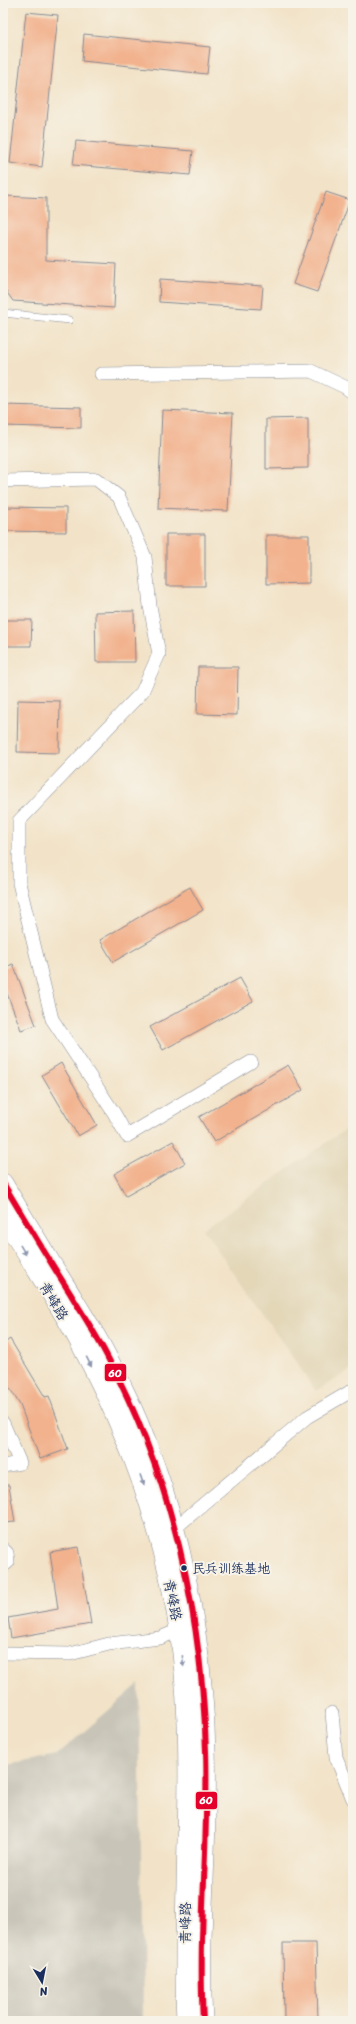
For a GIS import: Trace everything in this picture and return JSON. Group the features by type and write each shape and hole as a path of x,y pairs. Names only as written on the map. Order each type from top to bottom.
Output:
{"main road":[{"name":"青峰路","path":"3,1183 108,1358 149,1447 167,1531 196,1632 204,1708 206,1817 202,1924 203,2021"},
{"name":"青峰路","path":"3,1216 80,1342 124,1435 151,1507 167,1531 185,1679 188,1746 185,1944 186,2021"}],"street":[{"path":"101,374 311,372 345,387 353,393"},
{"path":"3,481 96,479 119,497 145,557 150,606 159,654 142,692 19,821 19,883 52,1018 114,1113 127,1136 251,1062"},
{"path":"167,1531 307,1417 353,1390"},
{"path":"3,1423 20,1462 3,1466"},
{"path":"3,1549 7,1553 8,1562 3,1566"},
{"path":"3,1653 70,1654 109,1644 160,1638 179,1630"},
{"path":"332,1713 336,1757 353,1799"}],"lane":[{"path":"3,313 69,320"},
{"path":"3,1659 25,1654"}],"shaded area":[{"path":"353,1124 353,1369 316,1391 203,1229"},
{"path":"139,1684 143,2021 3,2021 3,1766 57,1755"}],"building":[{"path":"26,12 58,15 42,167 10,163"},
{"path":"84,34 210,47 207,74 82,61"},
{"path":"76,141 193,151 190,175 73,165"},
{"path":"326,192 350,200 317,292 293,284"},
{"path":"5,196 46,198 46,260 116,264 114,308 13,301 3,287"},
{"path":"160,279 263,286 261,309 159,302"},
{"path":"3,405 81,407 81,428 3,426"},
{"path":"162,410 233,413 228,511 158,508"},
{"path":"308,418 308,468 266,469 266,419"},
{"path":"3,507 66,508 66,532 3,531"},
{"path":"166,534 205,534 205,586 166,586"},
{"path":"266,535 309,535 309,583 266,584"},
{"path":"134,611 135,662 96,662 95,612"},
{"path":"3,620 32,620 31,646 3,646"},
{"path":"198,667 238,667 237,715 197,714"},
{"path":"18,700 60,701 59,753 17,752"},
{"path":"190,887 203,910 113,962 100,940"},
{"path":"13,964 36,1025 21,1030 3,983 3,968"},
{"path":"240,978 253,1001 163,1050 150,1027"},
{"path":"61,1063 97,1125 78,1136 42,1075"},
{"path":"288,1065 303,1090 214,1142 199,1117"},
{"path":"173,1141 185,1163 126,1196 114,1174"},
{"path":"10,1339 45,1397 49,1396 68,1449 40,1459 20,1405 3,1377 3,1344"},
{"path":"3,1485 9,1485 15,1522 3,1523"},
{"path":"78,1547 91,1624 11,1638 8,1618 58,1609 50,1552"},
{"path":"283,1943 316,1943 318,2021 284,2021"}],"transit line":[{"name":"60","path":"3,1183 108,1358 150,1451 180,1548 198,1649 206,1751 207,1785 202,1954 203,2021"}],"place":[{"name":"民兵训练基地","path":"184,1568"}]}
